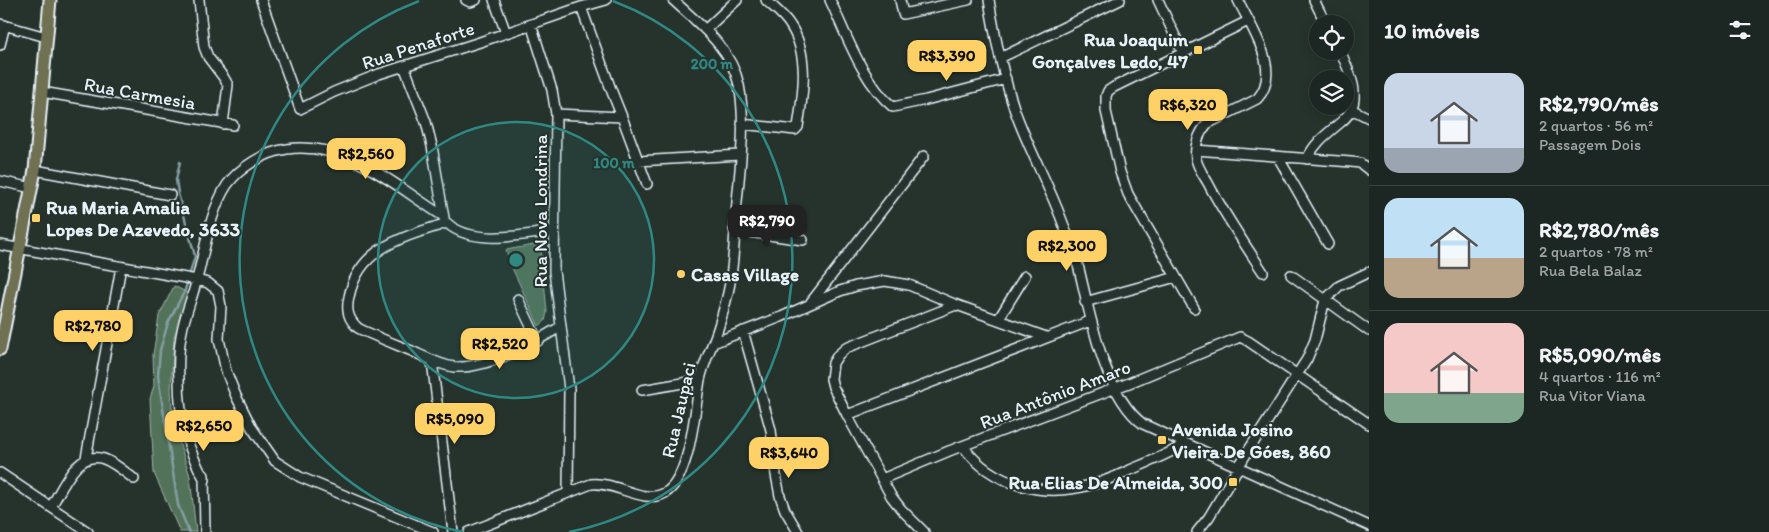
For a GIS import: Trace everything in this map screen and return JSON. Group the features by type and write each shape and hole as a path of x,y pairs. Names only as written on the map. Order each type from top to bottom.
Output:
{"main road":[{"path":"1,341 35,170 50,0"}],"street":[{"path":"199,0 204,48 208,57 228,85 223,124"},
{"name":"Rua Penaforte","path":"261,0 300,109 350,85 606,0"},
{"path":"466,0 470,2 476,0"},
{"path":"494,0 506,33"},
{"name":"Rua Jaupaci","path":"469,532 568,492 598,483 610,484 645,496 657,496 671,488 683,467 693,428 703,367 713,343 729,291 742,124 741,99 736,74 726,54 706,30 673,0"},
{"path":"706,30 737,0"},
{"path":"742,124 797,129 802,87 800,45 789,23 766,0"},
{"path":"830,0 867,77 891,105 895,107 1006,79"},
{"path":"900,0 903,14 968,0"},
{"path":"989,0 1000,58 1016,112 1064,224 1078,267 1090,321 1115,388 1134,417 1143,424 1185,444 1369,526"},
{"path":"1000,58 1120,0"},
{"path":"1158,0 1183,52"},
{"path":"1238,0 1264,54 1268,67 1266,84 1257,99 1207,124 1199,136 1196,150 1197,161 1216,199 1263,272"},
{"path":"1314,0 1322,15"},
{"path":"581,7 647,184"},
{"path":"1194,308 1128,194 1120,172 1105,102 1108,91 1114,87 1248,21"},
{"path":"0,45 2,24 46,37"},
{"name":"Rua Nova Londrina","path":"531,24 552,90 556,114 553,230 554,271 569,389 568,492"},
{"path":"404,66 426,122 445,219"},
{"name":"Rua Carmesia","path":"42,92 233,125"},
{"path":"1354,110 1369,118"},
{"path":"556,114 622,117"},
{"path":"1307,159 1314,145 1348,115"},
{"path":"206,532 205,480 195,460 185,431 179,381 179,361 189,279 227,185 240,172 264,155 286,149 318,149 353,158 445,219 458,230 492,237 526,235 553,230"},
{"path":"1196,150 1356,162 1369,170"},
{"path":"638,161 740,155"},
{"path":"810,304 924,156"},
{"path":"1278,157 1328,244"},
{"path":"35,170 170,195"},
{"path":"0,180 32,188"},
{"path":"445,219 386,246 373,254 365,262 356,277 348,306 349,317 352,323 358,328 432,360 455,367 473,365 505,356 538,340 560,326"},
{"path":"734,230 803,240"},
{"path":"0,245 208,283 218,291 221,306 220,339 226,371 252,428 275,461 300,477 432,532"},
{"path":"50,507 76,468 86,458 121,267"},
{"path":"1197,532 1209,517 1309,354 1316,337 1325,300 1339,286 1369,272"},
{"path":"1291,275 1369,331"},
{"path":"998,320 1025,276"},
{"path":"1085,302 1176,277"},
{"path":"713,343 840,291 885,281 909,285 956,305 1046,337"},
{"path":"518,298 538,340"},
{"path":"924,532 901,509 882,480 847,415 831,379 833,363 838,355 851,346 956,305"},
{"path":"847,415 1090,321"},
{"path":"743,331 771,430 780,496 785,510 798,532"},
{"name":"Rua Antônio Amaro","path":"882,480 963,446 1129,384 1240,338 1248,341 1296,375"},
{"path":"432,360 453,532"},
{"path":"1296,375 1369,424"},
{"path":"642,390 700,380"},
{"path":"963,446 971,457 996,476 1018,486 1051,491 1070,490 1092,485 1167,455 1185,444"},
{"path":"86,458 106,460 134,479"},
{"path":"0,473 88,532"}],"green space":[{"path":"539,244 547,312 545,321 539,326 513,270 506,250"},
{"path":"174,286 188,293 174,337 171,390 173,423 190,476 196,532 180,532 154,473 150,399 154,386 153,355 159,316"}],"waterway":[{"path":"180,162 176,180 178,193 195,256 185,290 168,323 160,350 158,376 178,505 189,532"}],"place":[{"name":"Rua Joaquim Gonçalves Ledo, 47","path":"1198,50"},
{"name":"Rua Maria Amalia Lopes De Azevedo, 3633","path":"36,218"},
{"name":"Casas Village","path":"681,274"},
{"name":"Avenida Josino Vieira De Góes, 860","path":"1162,440"},
{"name":"Rua Elias De Almeida, 300","path":"1233,482"}]}
